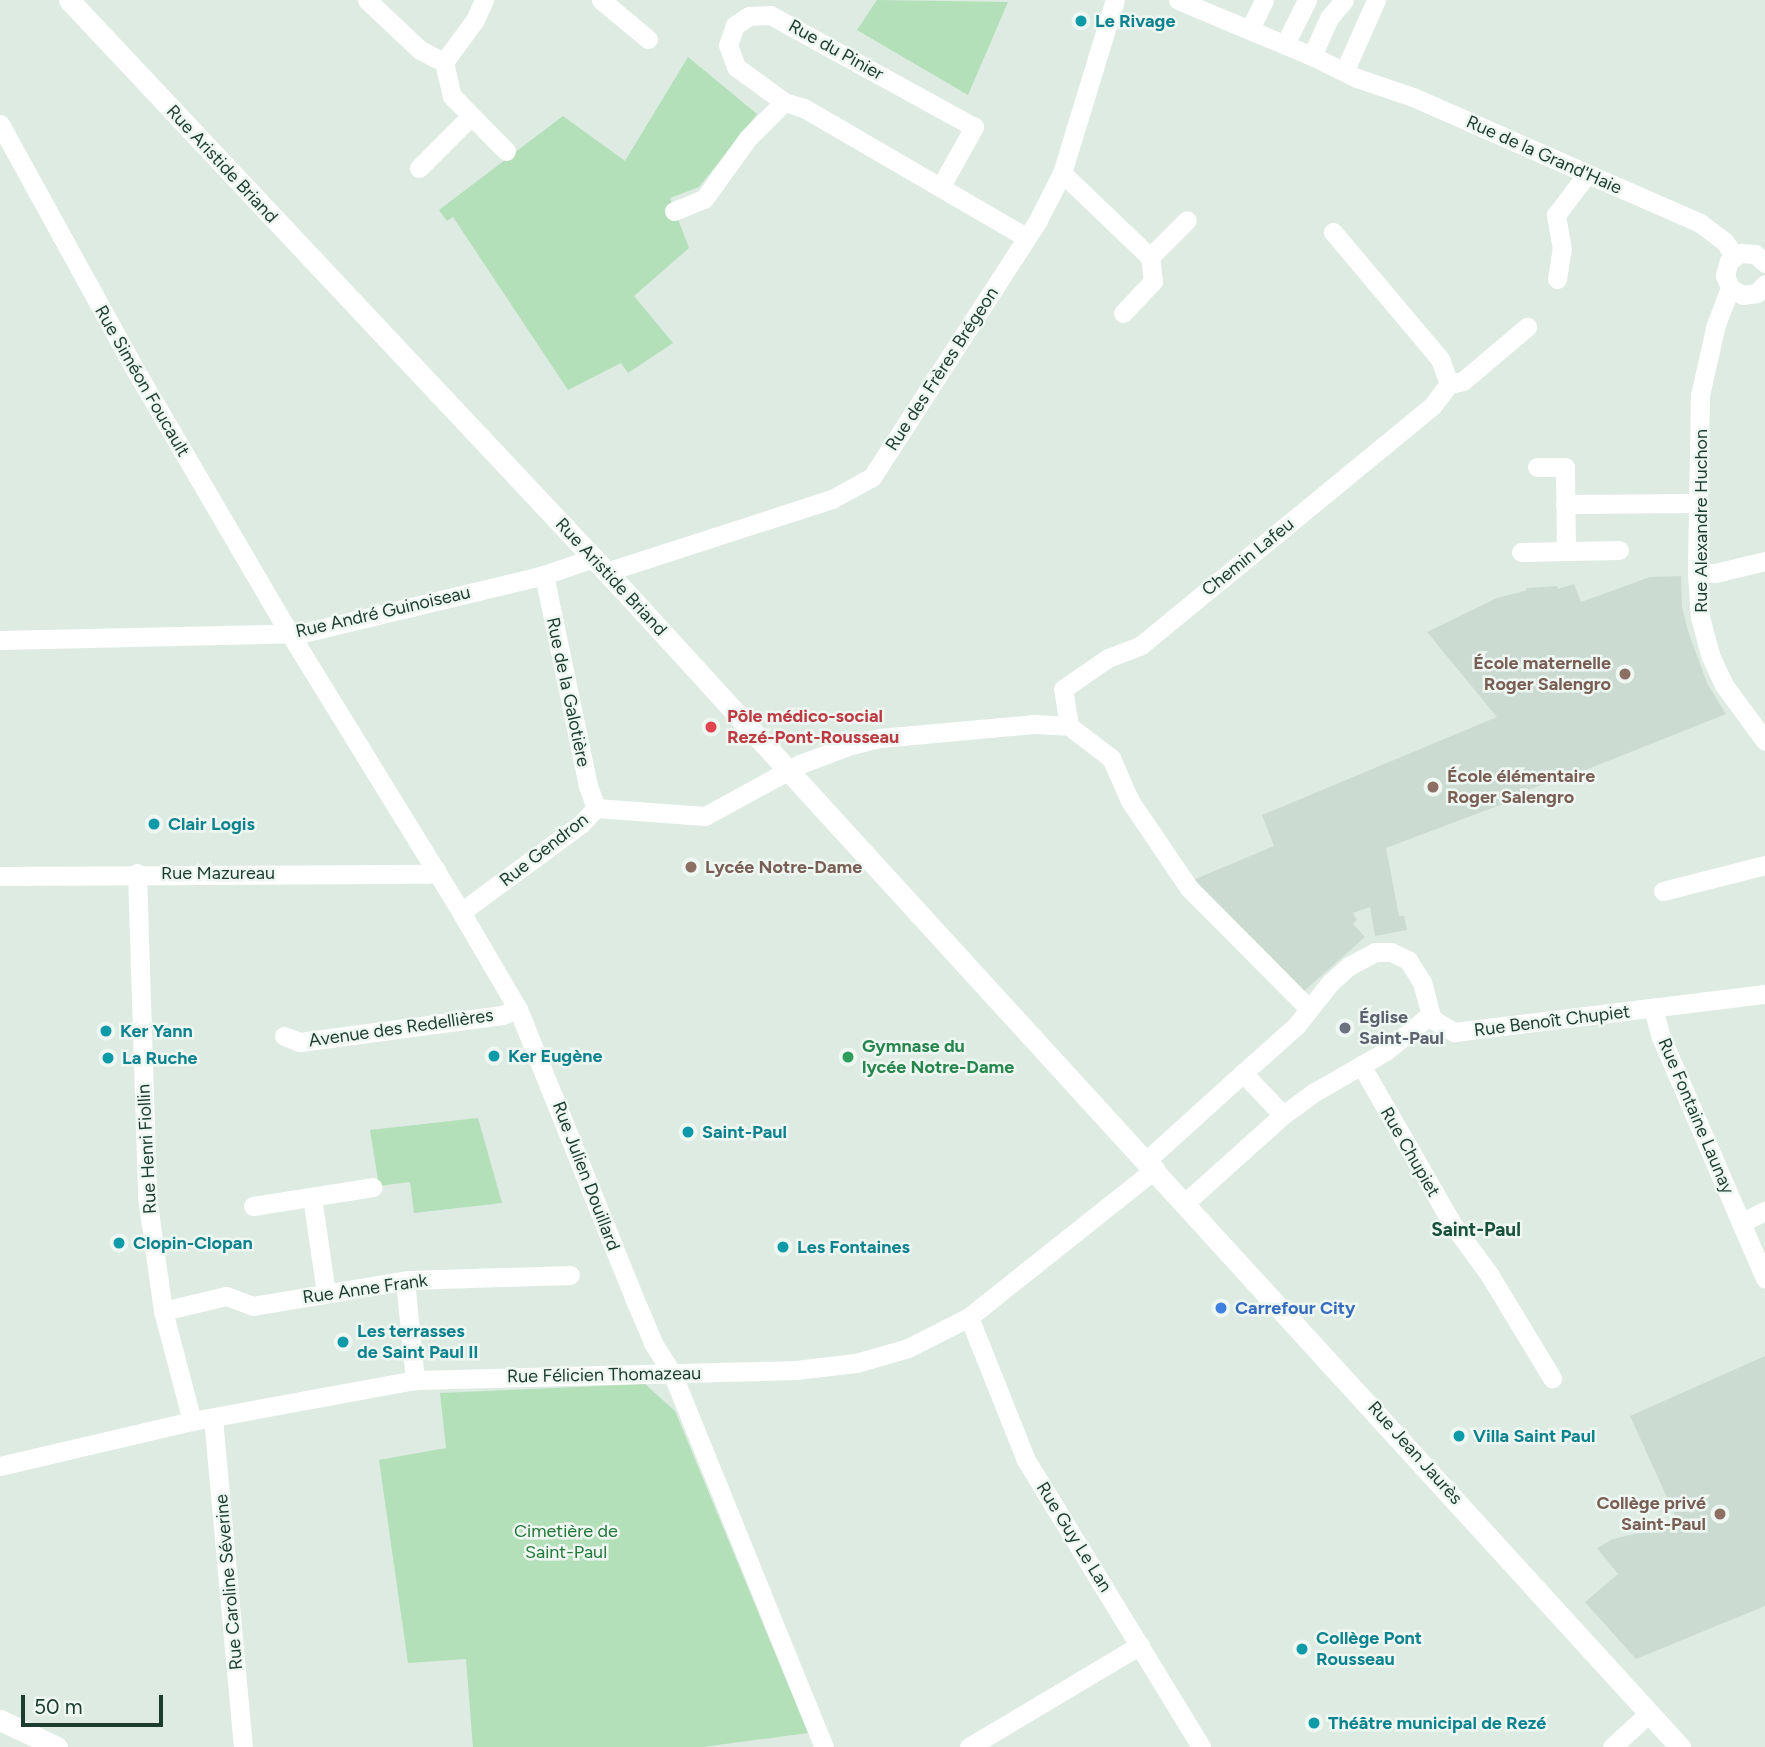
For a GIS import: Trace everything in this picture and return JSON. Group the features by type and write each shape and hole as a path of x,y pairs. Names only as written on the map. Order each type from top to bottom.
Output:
{"main road":[{"name":"Rue Aristide Briand","path":"69,0 600,565 1151,1165"},
{"name":"Rue Jean Jaurès","path":"1151,1165 1680,1747"},
{"path":"0,1720 57,1747"}],"street":[{"path":"367,0 420,50 444,62"},
{"path":"484,0 475,20 444,62 452,96 506,151"},
{"path":"601,0 648,39"},
{"name":"Rue des Frères Brégeon","path":"600,565 832,499 873,477 1026,237 1062,173 1115,0"},
{"path":"1250,29 1264,0"},
{"path":"1284,44 1307,0"},
{"path":"1312,55 1329,19 1344,0"},
{"path":"1345,70 1376,0"},
{"name":"Rue de la Grand'Haie","path":"1187,2 1700,223 1725,242 1734,256"},
{"name":"Rue du Pinier","path":"940,186 974,127 782,20 769,15 749,16 735,25 728,45 736,67 784,102 804,108 1026,237"},
{"path":"674,211 704,199 748,138 784,102"},
{"path":"419,168 470,117"},
{"name":"Rue Siméon Foucault","path":"1,127 126,354 290,634"},
{"path":"1062,173 1150,257 1153,281 1123,313"},
{"path":"1557,279 1562,249 1556,215 1587,174"},
{"path":"1150,257 1186,220"},
{"path":"1333,232 1440,359 1449,384"},
{"path":"1734,256 1748,252 1755,254 1765,263"},
{"name":"Rue Alexandre Huchon","path":"1734,256 1726,268 1730,288 1716,324 1700,395 1697,573 1700,617 1710,655 1730,694 1765,741"},
{"path":"1730,288 1743,295 1764,289"},
{"name":"Chemin Lafeu","path":"1069,726 1063,689 1108,658 1140,646 1433,405 1449,384 1462,381 1527,327"},
{"path":"1537,467 1565,467 1566,551"},
{"path":"1565,504 1699,503"},
{"path":"1521,552 1619,550"},
{"path":"1697,573 1715,573 1765,561"},
{"name":"Rue André Guinoiseau","path":"0,640 290,634 316,631 544,575 600,565"},
{"name":"Rue de la Galotière","path":"544,575 588,786 597,808"},
{"name":"Rue Julien Douillard","path":"290,634 436,870 518,1009 643,1319 672,1373 824,1747"},
{"name":"Rue Gendron","path":"461,912 581,824 597,808 705,816 817,757 880,738 1033,724 1069,726"},
{"path":"1069,726 1111,758 1130,800 1189,888 1309,1009"},
{"path":"1663,891 1765,865"},
{"name":"Rue Mazureau","path":"0,876 137,873 427,874 436,870"},
{"name":"Rue Henri Fiollin","path":"137,873 147,1197 163,1311 192,1421"},
{"name":"Rue Félicien Thomazeau","path":"0,1466 192,1421 415,1380 796,1370 856,1363 908,1348 969,1317 1151,1165 1243,1073 1296,1026 1330,983 1349,966 1362,958 1382,952 1408,960 1417,972 1430,1015"},
{"name":"Rue Benoît Chupiet","path":"1430,1015 1440,1026 1462,1032 1765,994"},
{"name":"Rue Fontaine Launay","path":"1653,1008 1661,1037 1765,1279"},
{"name":"Avenue des Redellières","path":"284,1036 300,1042 502,1015 518,1009"},
{"path":"1185,1203 1283,1115 1313,1093 1400,1041 1430,1015"},
{"name":"Rue Chupiet","path":"1362,1065 1453,1225 1489,1274 1552,1378"},
{"path":"1243,1073 1283,1115"},
{"path":"253,1206 373,1187"},
{"path":"312,1197 326,1293"},
{"path":"1741,1223 1765,1211"},
{"name":"Rue Anne Frank","path":"163,1311 226,1296 253,1306 405,1281 570,1275"},
{"path":"405,1281 415,1380"},
{"name":"Rue Guy Le Lan","path":"969,1317 1026,1460 1201,1747"},
{"name":"Rue Caroline Séverine","path":"213,1418 243,1747"},
{"path":"969,1747 1140,1645"},
{"path":"1612,1747 1649,1713"}],"shaded area":[{"name":"École élémentaire Roger Salengro","path":"1681,576 1682,607 1688,631 1707,683 1726,714 1583,771 1515,794 1516,799 1386,848 1399,916 1404,916 1407,930 1375,936 1370,907 1353,913 1357,920 1353,924 1365,937 1304,991 1193,880 1274,846 1262,815 1497,717 1427,632 1497,598 1525,591 1527,588 1557,586 1558,589 1574,584 1581,602 1650,577"},
{"name":"Collège privé Saint-Paul","path":"1765,1356 1765,1606 1636,1659 1585,1602 1618,1574 1597,1548 1613,1539 1679,1524 1630,1416"}],"green space":[{"path":"877,0 1008,2 968,95 857,30"},
{"path":"688,57 757,114 699,187 670,198 689,248 634,296 673,343 628,373 621,363 568,390 453,217 447,221 439,210 563,116 625,161"},
{"path":"478,1118 502,1203 414,1213 410,1182 379,1186 370,1130"},
{"name":"Cimetière de Saint-Paul","path":"645,1384 675,1411 808,1733 703,1747 473,1747 466,1659 408,1663 379,1460 446,1448 440,1393"}],"place":[{"name":"Le Rivage","path":"1081,21"},
{"name":"École maternelle Roger Salengro","path":"1625,674"},
{"name":"Pôle médico-social Rezé-Pont-Rousseau","path":"711,727"},
{"name":"École élémentaire Roger Salengro","path":"1433,787"},
{"name":"Clair Logis","path":"154,824"},
{"name":"Lycée Notre-Dame","path":"691,867"},
{"name":"Église Saint-Paul","path":"1345,1028"},
{"name":"Ker Yann","path":"106,1031"},
{"name":"Ker Eugène","path":"494,1056"},
{"name":"Gymnase du lycée Notre-Dame","path":"848,1057"},
{"name":"La Ruche","path":"108,1058"},
{"name":"Saint-Paul","path":"688,1132"},
{"name":"Clopin-Clopan","path":"119,1243"},
{"name":"Les Fontaines","path":"783,1247"},
{"name":"Carrefour City","path":"1221,1308"},
{"name":"Les terrasses de Saint Paul II","path":"343,1342"},
{"name":"Villa Saint Paul","path":"1459,1436"},
{"name":"Collège privé Saint-Paul","path":"1720,1514"},
{"name":"Collège Pont Rousseau","path":"1302,1649"},
{"name":"Théâtre municipal de Rezé","path":"1314,1723"}],"district":[{"name":"Saint-Paul","path":"1476,1230"}]}
